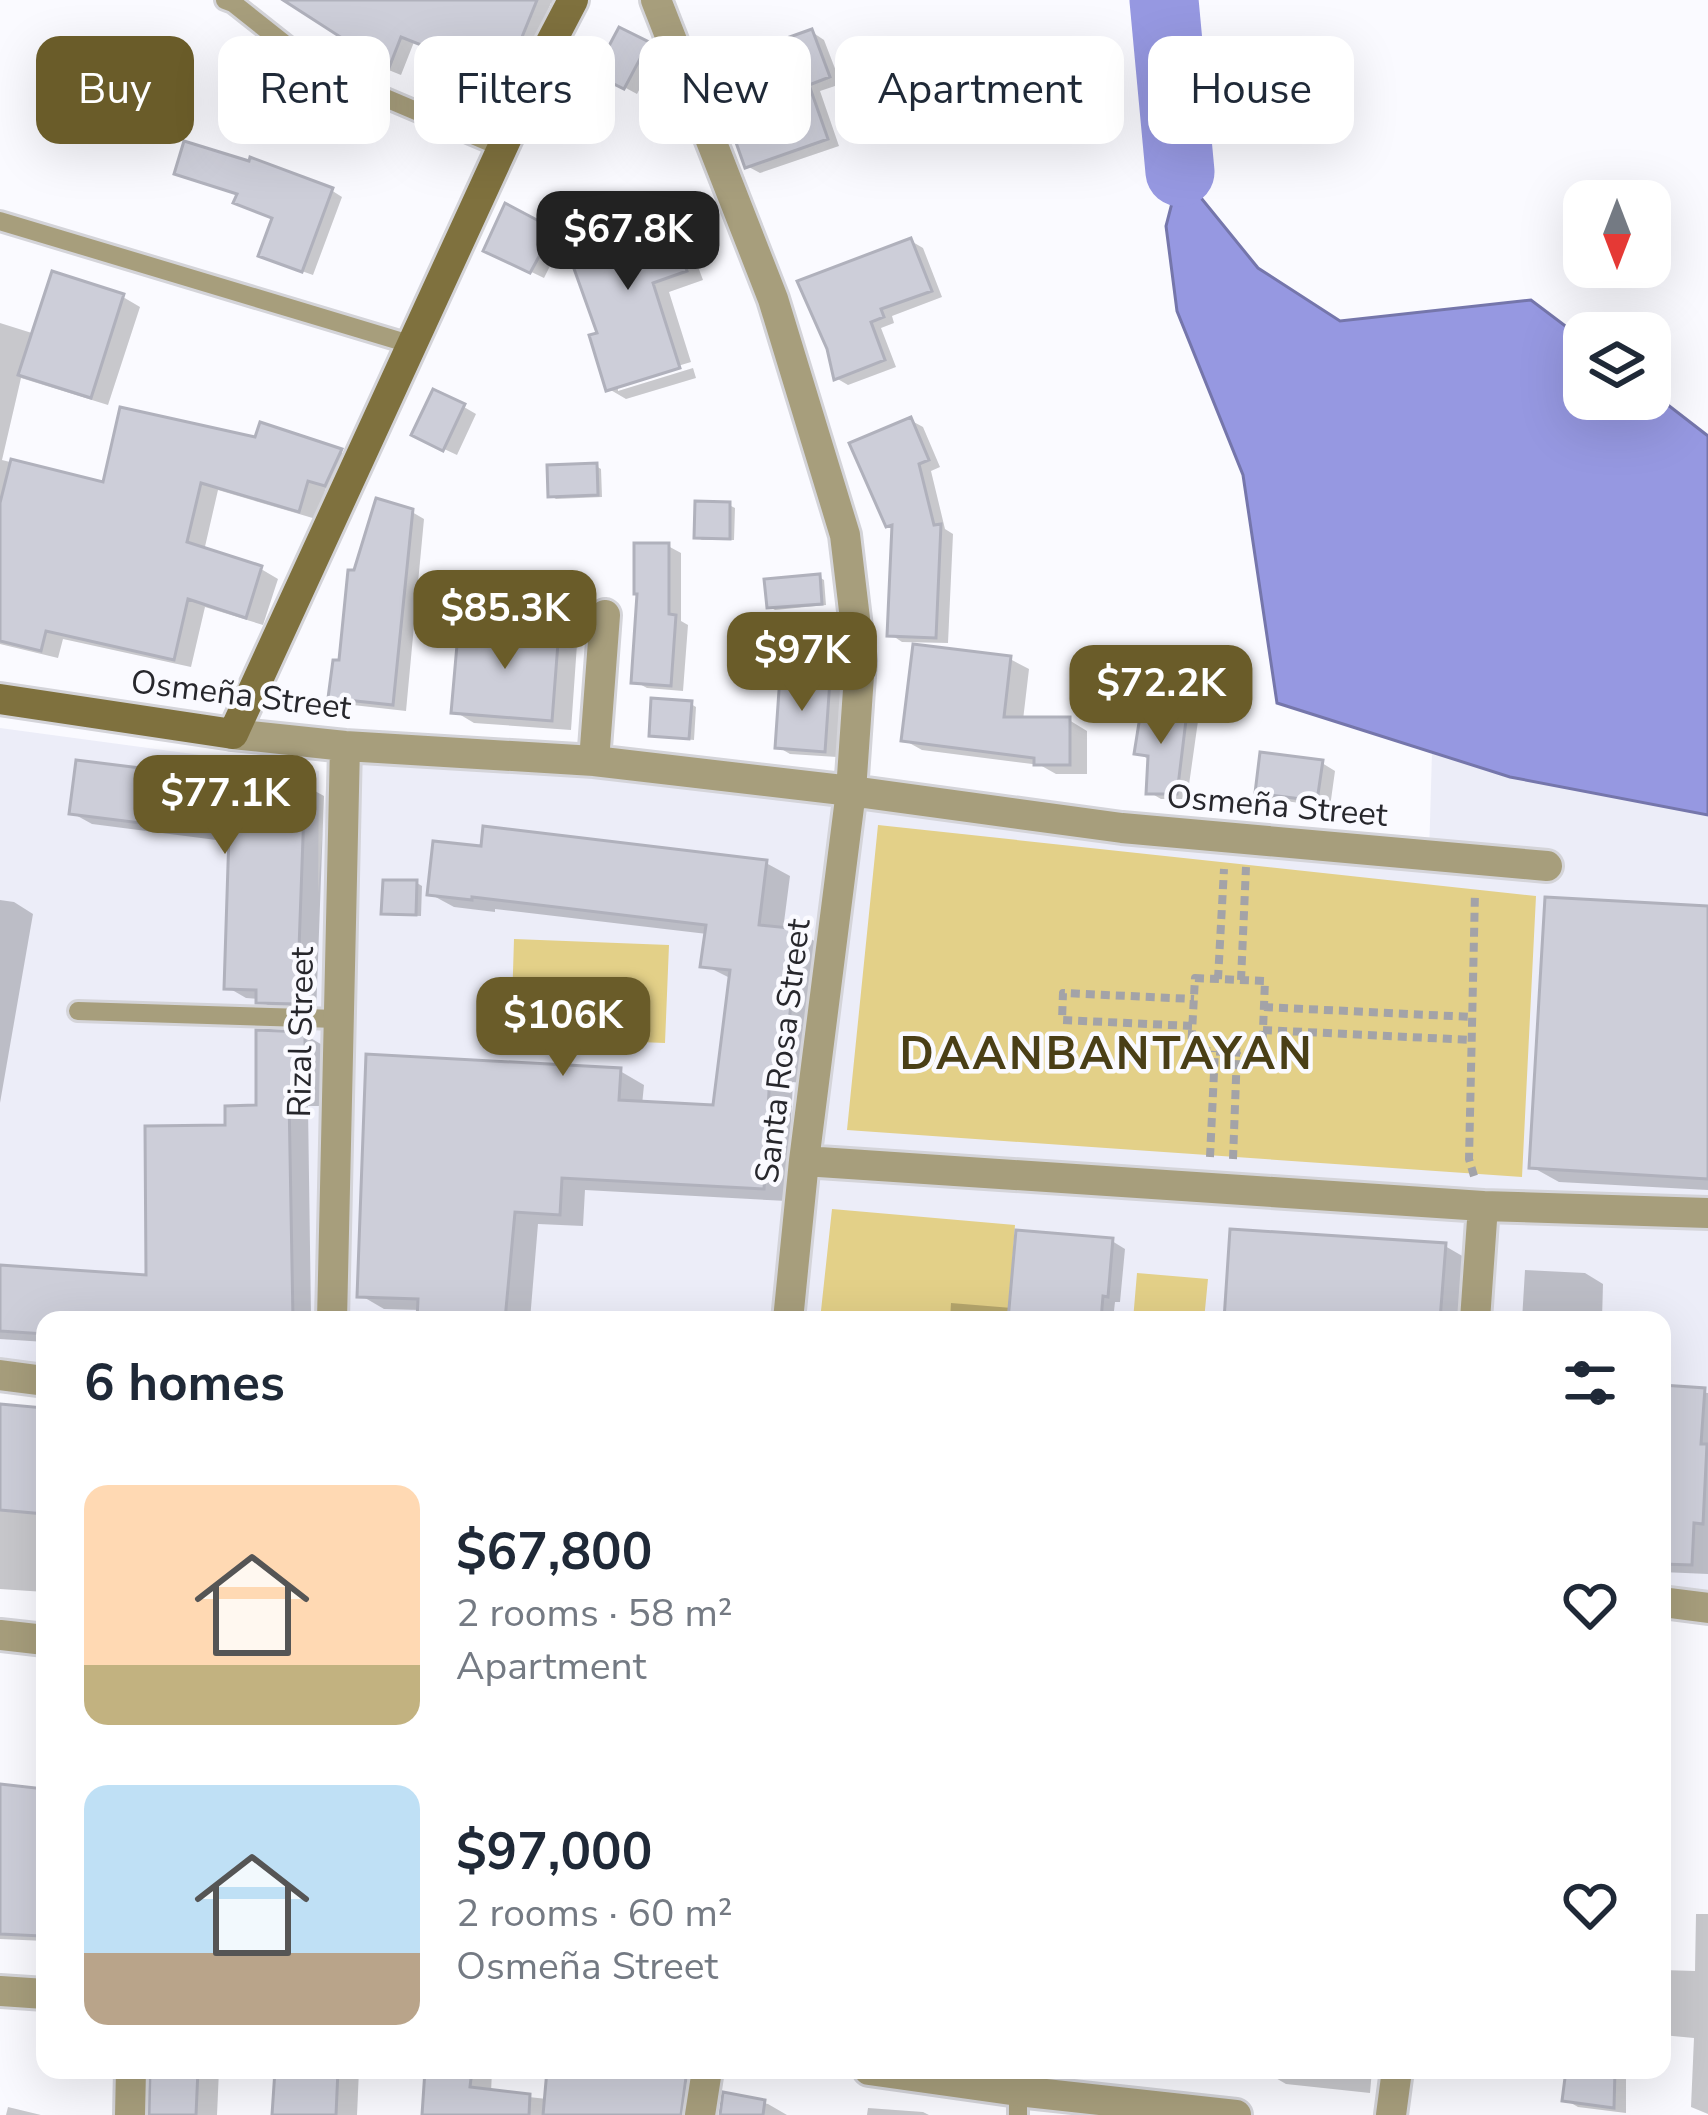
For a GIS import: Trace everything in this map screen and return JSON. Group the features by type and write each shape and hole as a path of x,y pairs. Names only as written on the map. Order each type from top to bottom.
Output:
{"main road":[{"path":"232,734 573,0"},
{"name":"Osmeña Street","path":"0,699 232,734"}],"street":[{"name":"Santa Rosa Street","path":"656,0 773,299 845,535 860,661 851,791 789,1311"},
{"path":"594,761 605,615"},
{"name":"Osmeña Street","path":"232,734 594,761 1122,828 1547,866"},
{"name":"Rizal Street","path":"332,1311 345,746"},
{"path":"804,1161 1483,1206 1708,1214"},
{"path":"1476,1311 1483,1206"},
{"path":"0,1376 36,1380"},
{"path":"1671,1603 1708,1608"},
{"path":"0,1634 36,1639"},
{"path":"0,1990 36,1993"},
{"path":"130,2115 131,2079"},
{"path":"700,2115 706,2079"},
{"path":"909,2079 1018,2103 1236,2115"},
{"path":"1391,2115 1396,2079"}],"lane":[{"path":"225,0 316,68 503,148"},
{"path":"0,221 413,345"},
{"path":"78,1011 337,1019"}],"path":[{"path":"1218,979 1237,839"},
{"path":"1237,839 1240,980"},
{"path":"1475,860 1469,1160 1483,1206"},
{"path":"1195,978 1240,980 1265,981 1262,1054 1191,1050 1195,978"},
{"path":"1192,1026 1062,1020 1063,993 1194,999"},
{"path":"1264,1007 1472,1017"},
{"path":"1263,1030 1472,1040"},
{"path":"1215,1051 1220,1189"},
{"path":"1220,1189 1238,1052"}],"shaded area":[{"path":"0,728 319,771 318,893 330,732 1429,856 1432,752 1708,814 1708,1624 1671,1619 1671,1311 36,1311 36,1363 0,1360"},
{"path":"878,825 1536,896 1522,1177 847,1130"},
{"path":"514,939 669,945 665,1043 511,1037"},
{"path":"832,1209 1015,1225 1009,1311 821,1311"},
{"path":"1137,1273 1208,1279 1205,1311 1134,1311"}],"water":[{"path":"1180,172 1258,268 1340,321 1531,300 1563,324 1563,420 1671,420 1671,407 1708,436 1708,815 1510,777 1277,703 1243,475 1177,311 1166,226"}],"building":[{"path":"283,0 537,0 522,36 414,36 414,42 401,37 390,65 390,36 339,36"},
{"path":"619,27 639,37 639,61 624,89 615,84 614,36"},
{"path":"812,29 830,77 811,84 811,36 793,36"},
{"path":"811,91 828,139 745,168 737,144 811,144"},
{"path":"183,144 194,144 249,161 250,157 333,188 302,272 258,256 272,218 233,203 237,194 174,174"},
{"path":"505,203 554,229 530,273 483,251"},
{"path":"662,203 687,271 653,283 680,368 606,391 589,335 597,333 563,238"},
{"path":"911,238 932,291 881,309 884,317 871,322 885,360 834,380 827,349 797,281"},
{"path":"52,271 124,294 91,398 18,375"},
{"path":"433,389 465,404 443,451 411,435"},
{"path":"120,407 255,437 260,422 342,449 325,486 308,481 299,512 201,483 187,542 262,566 246,618 188,599 174,660 46,631 41,651 0,641 0,503 11,459 103,482"},
{"path":"911,417 929,460 919,464 934,525 941,524 936,638 887,636 892,525 886,527 849,443"},
{"path":"597,463 598,495 548,497 547,465"},
{"path":"376,498 413,509 393,705 328,698 333,660 339,660 348,570 354,570"},
{"path":"695,501 730,502 730,539 694,538"},
{"path":"634,543 669,543 669,614 676,615 671,686 631,683 637,594"},
{"path":"820,574 822,604 767,608 764,579"},
{"path":"459,622 559,630 552,721 451,713"},
{"path":"913,644 1011,656 1004,717 1070,717 1070,765 1034,765 1034,758 901,741"},
{"path":"780,676 830,680 825,752 775,748"},
{"path":"651,698 692,701 689,739 649,736"},
{"path":"1142,704 1187,712 1177,794 1146,794 1148,756 1134,754"},
{"path":"1260,752 1323,760 1317,801 1255,793"},
{"path":"76,760 229,779 305,782 297,1004 256,1003 256,990 224,989 229,834 69,814"},
{"path":"483,826 767,860 759,925 800,929 783,1072 770,1071 764,1189 562,1178 560,1215 515,1212 506,1311 417,1311 418,1299 357,1297 366,1054 621,1068 619,1100 713,1105 730,970 700,967 706,925 427,895 433,841 481,846"},
{"path":"383,880 417,880 416,915 381,914"},
{"path":"1545,897 1708,906 1708,1179 1529,1168"},
{"path":"256,1030 305,1032 305,1097 289,1097 293,1311 36,1311 36,1333 0,1331 0,1265 146,1275 145,1126 225,1125 225,1106 256,1105"},
{"path":"1230,1229 1446,1243 1441,1311 1225,1311"},
{"path":"1016,1230 1113,1238 1108,1297 1103,1296 1102,1311 1009,1311"},
{"path":"1671,1386 1705,1388 1703,1524 1694,1523 1692,1565 1671,1564"},
{"path":"0,1404 36,1407 36,1513 0,1510"},
{"path":"0,1784 36,1788 36,1936 0,1934"},
{"path":"150,2079 198,2079 196,2115 149,2115"},
{"path":"274,2079 338,2079 336,2115 272,2115"},
{"path":"424,2079 471,2079 470,2087 530,2094 529,2115 422,2115"},
{"path":"546,2079 686,2079 681,2115 543,2115"},
{"path":"1565,2079 1615,2079 1614,2108 1562,2101"},
{"path":"723,2092 765,2100 763,2115 720,2115"}],"waterway":[{"path":"1164,0 1180,172"}],"district":[{"name":"DAANBANTAYAN","path":"1107,1054"}]}
